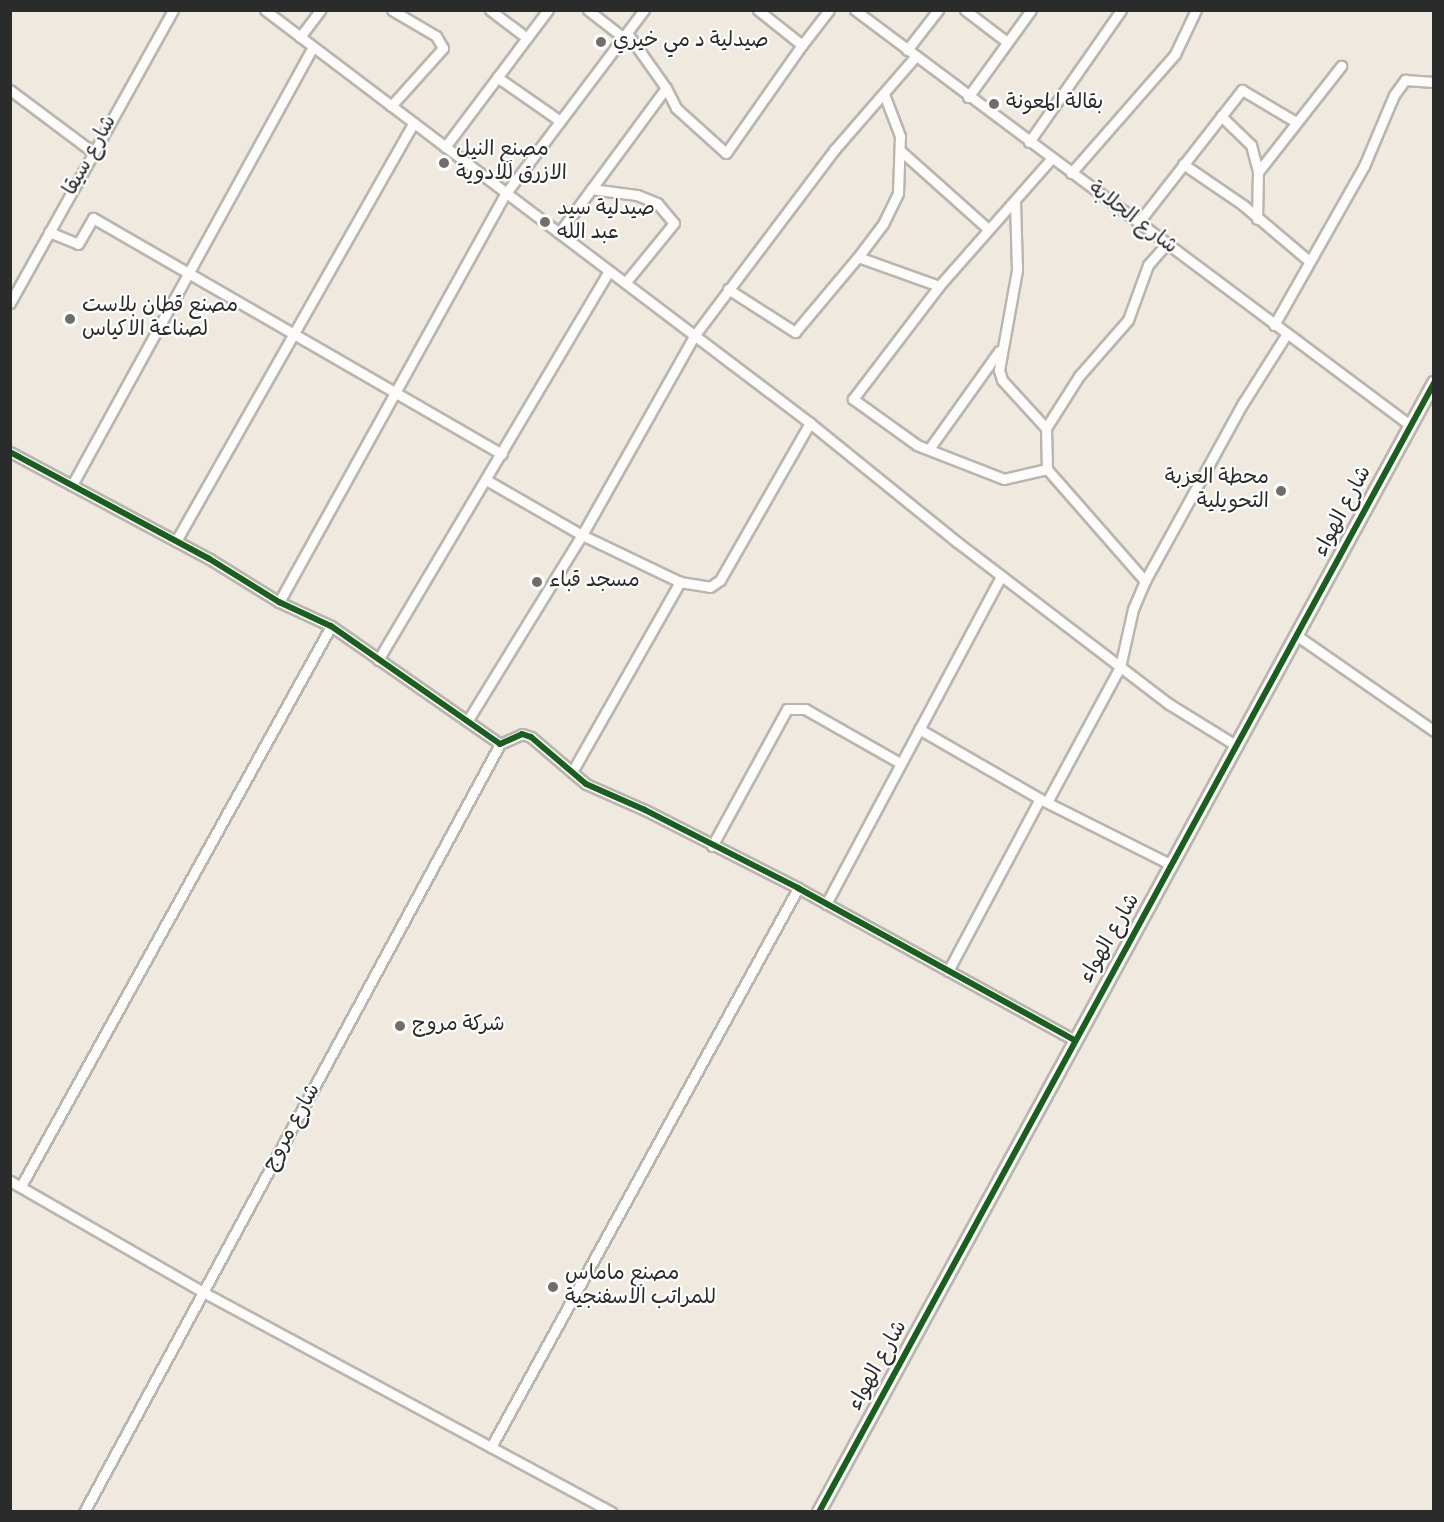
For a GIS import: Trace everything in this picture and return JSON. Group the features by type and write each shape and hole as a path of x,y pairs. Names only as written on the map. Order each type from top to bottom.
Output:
{"street":[{"name":"شارع سيقا","path":"11,299 173,10"},
{"path":"264,10 810,423 1001,576 1120,667 1169,704 1237,746"},
{"path":"300,37 320,10"},
{"path":"392,10 405,13 436,36 443,48 392,106"},
{"path":"490,10 527,38"},
{"path":"445,147 548,10"},
{"path":"588,10 626,36 666,88 676,108 726,153 802,45 830,10"},
{"path":"279,602 506,193 644,10"},
{"path":"758,10 802,45"},
{"path":"907,50 938,10"},
{"path":"965,10 1007,42"},
{"path":"968,97 1031,10"},
{"path":"1029,142 1121,10"},
{"path":"1071,173 1175,54 1196,10"},
{"name":"شارع الجلابة","path":"856,11 968,97 1410,425"},
{"path":"72,485 313,47"},
{"path":"468,720 582,535 694,336 835,149 915,57"},
{"path":"1258,172 1341,66"},
{"path":"497,77 560,121"},
{"path":"1274,325 1364,166 1394,95 1406,80 1434,82"},
{"path":"559,233 666,88"},
{"path":"10,90 93,152"},
{"path":"1138,224 1242,90 1296,122"},
{"path":"728,289 795,332 858,256 892,208 898,193 902,152 900,136 884,94"},
{"path":"1221,116 1251,145 1258,172 1257,219"},
{"path":"176,541 413,123"},
{"path":"902,152 988,229"},
{"path":"1047,469 1004,479 901,436 853,399 939,286 1052,158"},
{"path":"1183,164 1309,261"},
{"path":"591,189 637,195 657,203 674,223 625,283"},
{"path":"1015,202 1017,270 998,359 1002,380 1046,428"},
{"path":"49,232 78,244 93,218 292,336 502,454"},
{"path":"1145,581 1047,469 1046,428 1079,376 1128,320 1148,266 1166,244"},
{"path":"858,256 939,286"},
{"path":"378,660 488,481 609,271"},
{"path":"948,971 1120,667 1132,609 1145,581 1243,403 1286,334"},
{"path":"929,449 1002,347"},
{"name":"شارع الهواء","path":"819,1512 1073,1039 1172,865 1434,383"},
{"path":"488,481 582,535 680,582 710,587 720,580 810,423"},
{"path":"10,452 176,541 279,602 331,626 500,744 522,734 531,737 586,784 798,888 1073,1039"},
{"path":"826,904 1001,576"},
{"path":"572,772 680,582"},
{"path":"21,1186 331,626"},
{"path":"1296,635 1434,731"},
{"path":"712,846 787,710 805,709 900,764"},
{"path":"919,729 1043,801 1172,865"},
{"name":"شارع مروج","path":"84,1512 500,744"},
{"path":"491,1447 798,888"},
{"path":"10,1181 203,1292 612,1512"}],"cycle path":[{"path":"819,1512 1434,383"},
{"path":"10,452 208,558 279,602 331,626 500,744 522,734 531,737 586,784 645,810 798,888 1073,1039"}],"place":[{"name":"صيدلية د مي خيري","path":"601,42"},
{"name":"بقالة المعونة","path":"994,104"},
{"name":"مصنع النيل الازرق للادوية","path":"444,163"},
{"name":"صيدلية سيد عبد الله","path":"545,222"},
{"name":"مصنع قطان بلاست لصناعة الاكياس","path":"70,319"},
{"name":"محطة العزبة التحويلية","path":"1281,491"},
{"name":"مسجد قباء","path":"537,582"},
{"name":"شركة مروج","path":"400,1026"},
{"name":"مصنع ماماس للمراتب الاسفنجية","path":"553,1287"}]}
